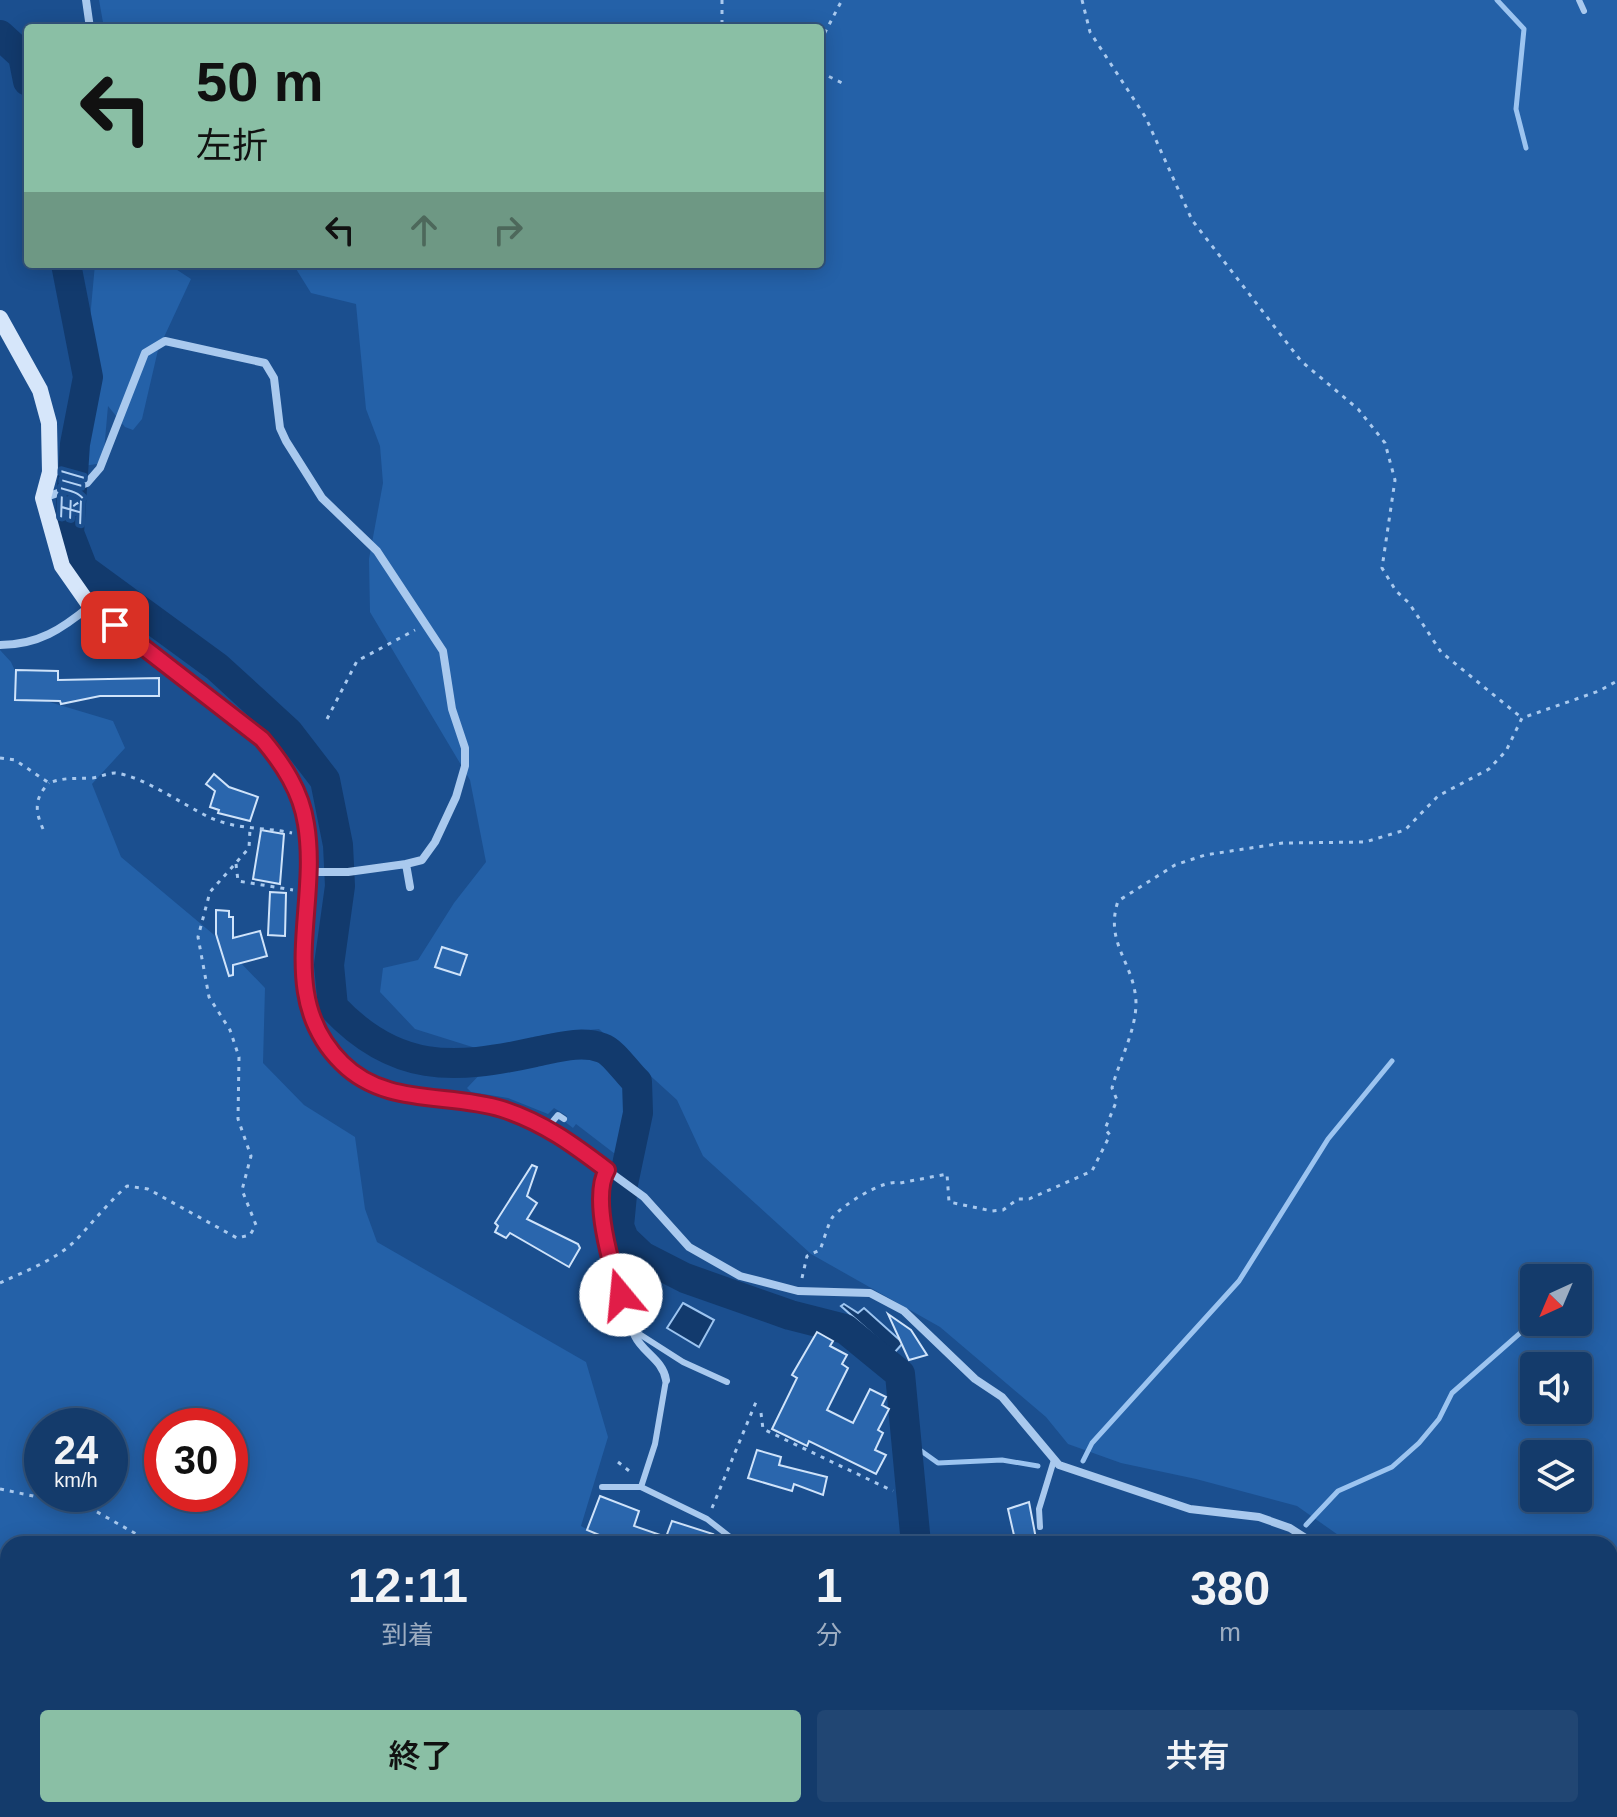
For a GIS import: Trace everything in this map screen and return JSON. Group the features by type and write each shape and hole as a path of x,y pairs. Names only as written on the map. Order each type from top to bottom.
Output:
{"street":[{"path":"86,0 89,24"},
{"path":"0,318 40,390 49,423 49,495 62,566 90,606 262,739 279,759 300,799 308,837 302,983 310,1018 340,1062 377,1089 499,1108 548,1127 644,1197 689,1247 740,1276 798,1291 870,1293 904,1311 975,1379 1002,1397 1059,1465 1190,1509 1259,1517 1302,1536"},
{"path":"49,495 87,483 100,468 148,349 165,341 258,359 271,370 280,428 286,441 322,498 377,551 428,623 443,651 452,709 466,758 456,797 435,842 422,860 348,872 307,872"},
{"path":"0,645 21,645 58,632 90,606"},
{"path":"406,864 410,887"},
{"path":"610,1170 602,1179 608,1251 633,1330 639,1342 664,1369 666,1380"}],"lane":[{"path":"1579,0 1584,11"},
{"path":"548,1127 558,1115 564,1119"},
{"path":"633,1330 683,1362 727,1382"},
{"path":"641,1487 666,1380"},
{"path":"1040,1527 1039,1509 1054,1460"},
{"path":"602,1487 641,1487 707,1519 729,1536"}],"path":[{"path":"721,24 722,0"},
{"path":"824,34 842,0"},
{"path":"1082,0 1090,32 1146,118 1192,220 1301,361 1358,409 1385,443 1395,480 1382,568 1396,591 1409,603 1441,652 1522,718"},
{"path":"824,74 846,85"},
{"path":"327,719 357,661 428,623"},
{"path":"798,1291 807,1256 820,1250 832,1219 849,1201 878,1186 894,1180 900,1183 947,1174 949,1202 992,1211 1092,1171 1110,1135 1105,1129 1117,1100 1112,1088 1136,1007 1134,987 1113,933 1118,901 1175,865 1205,855 1283,843 1365,842 1405,830 1438,796 1489,769 1506,751 1522,718 1599,691 1617,681"},
{"path":"0,758 15,760 49,783"},
{"path":"43,829 36,804 40,791 49,783 68,776 92,778 114,773 177,797 210,818 250,829 261,826 308,837"},
{"path":"0,1283 44,1262 74,1242 105,1205 127,1186 148,1189 237,1238 250,1235 256,1225 242,1190 251,1156 238,1119 239,1057 230,1030 209,997 198,937 210,892 249,848 250,829"},
{"path":"236,864 238,881 305,891"},
{"path":"707,1519 756,1402"},
{"path":"761,1413 763,1429 893,1491"},
{"path":"618,1462 628,1471 644,1478"},
{"path":"0,1489 90,1508 140,1536"}],"shaded area":[{"path":"99,0 1617,0 1617,1536 1340,1536 1297,1506 1121,1463 1068,1444 1046,1417 940,1327 811,1254 703,1156 677,1100 599,1029 554,1033 482,1050 415,1029 380,992 383,968 418,960 454,903 486,862 470,780 370,612 369,559 383,483 380,446 366,409 356,304 311,293 295,268 824,268 824,24 103,24"},
{"path":"95,268 174,268 191,279 158,350 142,419 133,430 125,427 108,406 104,451 97,464 83,466 75,454 87,397 87,352"},
{"path":"0,650 11,662 26,695 113,721 125,748 92,784 121,857 213,934 265,988 263,1063 304,1105 355,1137 365,1209 377,1242 586,1362 608,1437 581,1526 599,1536 0,1536"},
{"path":"576,1049 590,1052 633,1099 632,1124 619,1157 576,1124 573,1128 564,1121 567,1116 554,1108 548,1114 508,1098 471,1092 467,1088 484,1070 533,1063 558,1052"},
{"path":"683,1303 714,1320 699,1347 667,1328"},
{"path":"844,1304 858,1313 864,1308 903,1343 894,1353 841,1306"}],"building":[{"path":"16,670 58,671 58,680 159,678 159,696 100,696 61,704 60,701 15,700"},
{"path":"214,774 229,787 258,797 250,821 218,813 219,810 210,807 215,791 206,784"},
{"path":"261,830 284,834 280,884 253,879"},
{"path":"270,892 286,893 285,936 268,935"},
{"path":"216,910 229,911 229,917 233,917 233,938 260,931 267,956 233,965 233,975 229,976 216,934"},
{"path":"442,947 467,955 460,975 435,967"},
{"path":"532,1165 537,1167 527,1196 537,1203 527,1219 578,1244 580,1248 569,1267 510,1233 506,1238 495,1232 498,1226 495,1223"},
{"path":"888,1314 911,1330 927,1355 909,1360"},
{"path":"817,1332 833,1341 830,1346 847,1355 842,1364 848,1368 827,1410 853,1423 870,1389 886,1397 882,1405 889,1409 878,1430 883,1433 875,1450 886,1455 876,1474 809,1441 807,1446 772,1429 797,1378 792,1375"},
{"path":"757,1450 781,1457 779,1465 827,1477 823,1495 794,1484 792,1491 748,1478"},
{"path":"600,1496 639,1511 634,1526 663,1536 602,1536 587,1530"},
{"path":"1029,1502 1035,1536 1014,1536 1008,1509"},
{"path":"672,1521 712,1536 666,1536"}],"waterway":[{"path":"1497,0 1524,29 1516,109 1526,148"},
{"name":"玉川","path":"0,35 23,56 24,61"},
{"path":"67,268 88,377 75,444 69,533 83,569 217,667 288,732 325,780 338,845 340,886 329,965 333,1007 356,1029 379,1044 426,1061 478,1062 577,1045 602,1048 611,1054 637,1082 638,1113 623,1184 619,1226 624,1239 642,1256 685,1278 790,1315 845,1329 900,1374 915,1536"},
{"path":"1083,1461 1092,1443 1239,1281 1328,1139 1392,1061"},
{"path":"1306,1525 1338,1491 1392,1467 1419,1443 1439,1419 1452,1393 1520,1333"},
{"path":"906,1440 938,1463 1002,1460 1038,1466"}],"route":[{"path":"115,625 262,739 279,759 300,799 308,837 302,983 310,1018 322,1039 340,1062 377,1089 499,1108 548,1127 607,1170 602,1179 608,1251 621,1295"}]}
